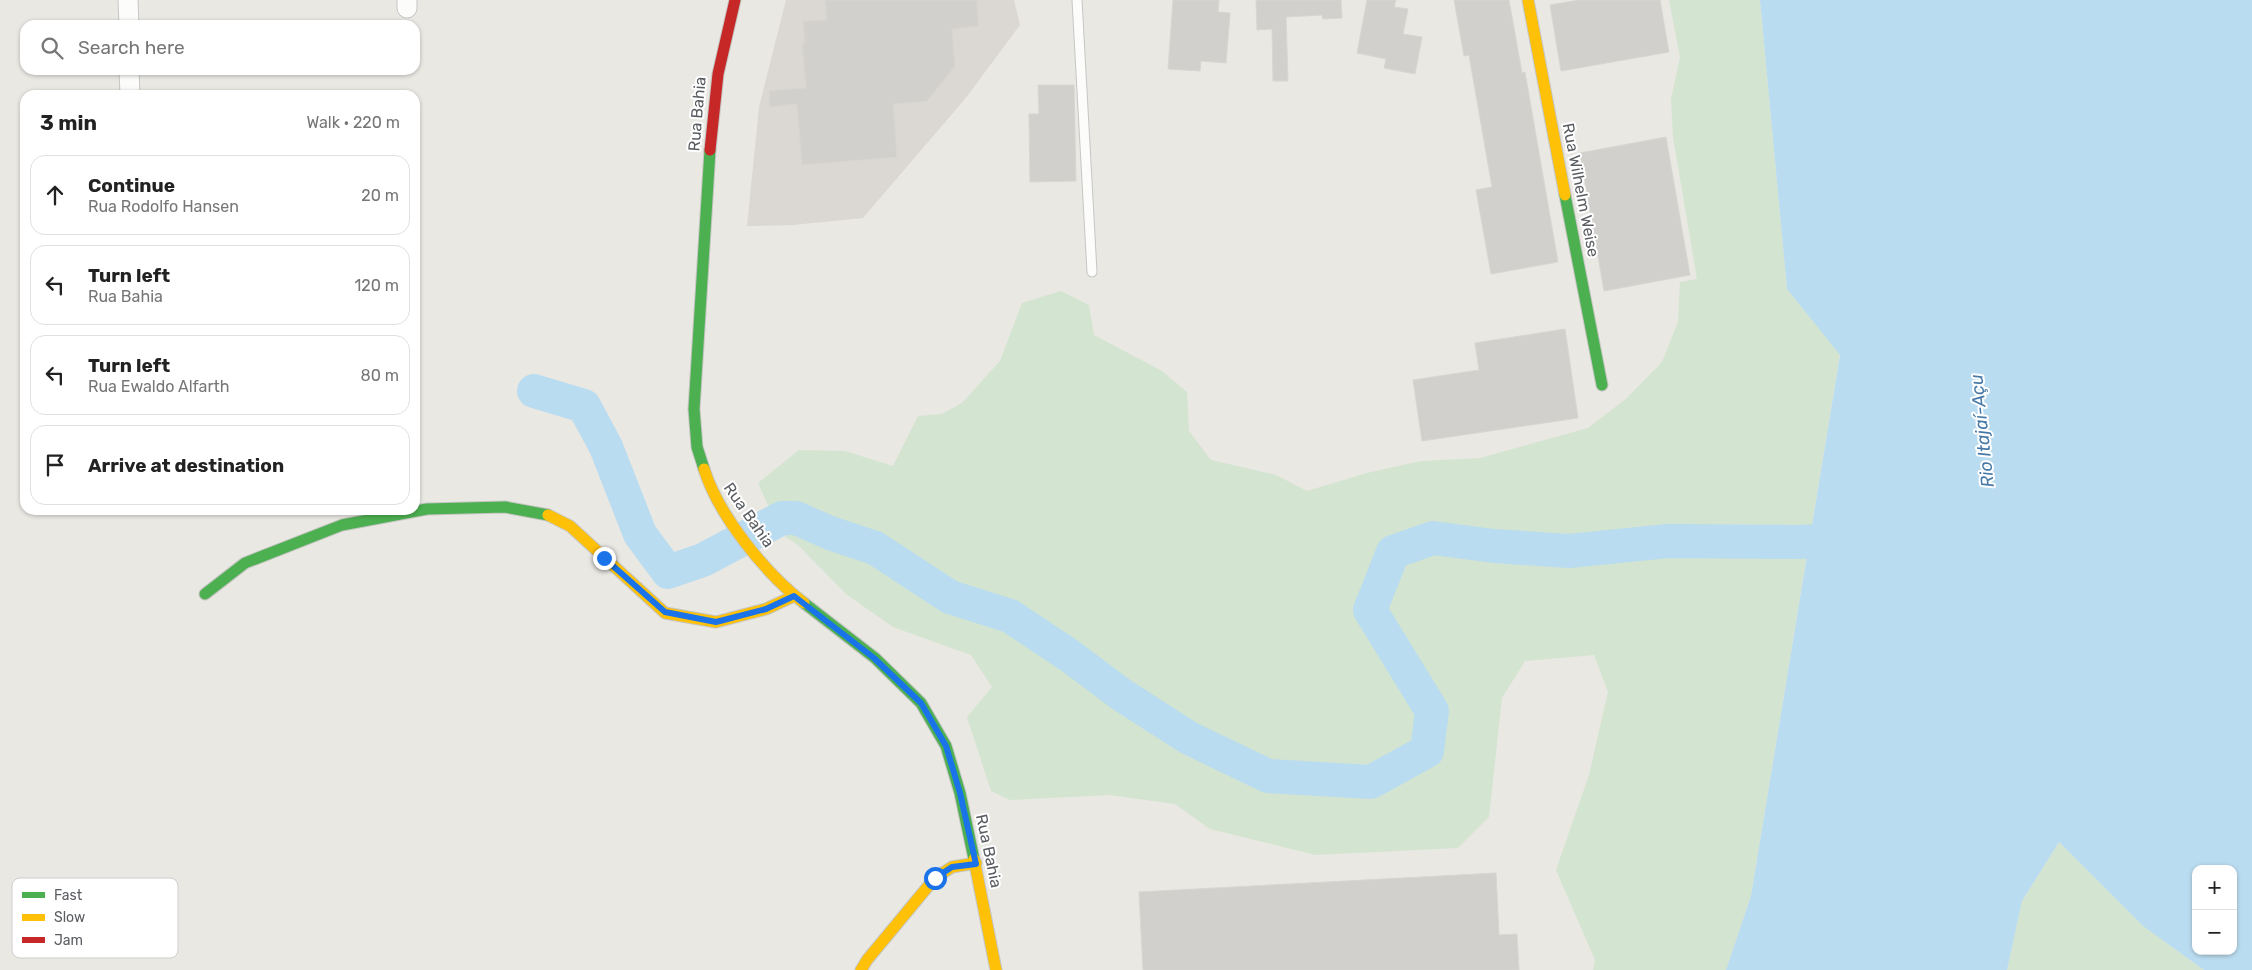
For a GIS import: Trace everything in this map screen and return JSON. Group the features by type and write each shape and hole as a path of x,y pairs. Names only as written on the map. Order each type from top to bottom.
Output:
{"street":[{"path":"128,0 129,20"},
{"name":"Rua Bahia","path":"735,0 725,31 717,72 712,119 694,409 697,448 710,488 732,523 758,558 794,596 874,658 921,703 946,746 960,793 976,864 996,970"},
{"name":"Rua Wilhelm Weise","path":"1528,0 1602,385"},
{"path":"129,75 130,90"},
{"path":"420,510 505,507 552,516 570,526 665,612 716,622 766,609 794,596"},
{"path":"205,594 245,563 342,525 395,515"},
{"path":"861,970 867,960 935,878 952,867 976,864"}],"lane":[{"path":"1077,0 1092,272"}],"shaded area":[{"path":"786,0 1014,0 1020,25 965,99 863,218 793,225 747,226 759,107"}],"green space":[{"path":"1669,0 1760,0 1787,289 1840,354 1751,896 1726,970 1593,970 1595,960 1556,870 1589,775 1608,692 1594,655 1525,661 1502,698 1489,817 1458,848 1315,855 1210,829 1175,804 1109,795 1010,800 991,791 967,717 992,687 971,655 893,627 846,594 798,545 781,534 758,483 799,450 845,451 893,466 918,416 942,414 962,403 1000,361 1022,303 1061,291 1089,305 1094,335 1162,371 1187,392 1189,431 1211,460 1276,475 1307,491 1367,473 1421,461 1480,458 1588,428 1627,398 1662,362 1678,322 1680,282 1697,279 1673,137 1671,99 1680,57"},
{"path":"2059,842 2143,926 2204,970 2007,970 2022,901"}],"water":[{"name":"Rio Itajaí-Açu","path":"1760,0 2252,0 2252,970 2204,970 2143,926 2059,842 2022,901 2007,970 1726,970 1751,896 1840,355 1787,289"}],"building":[{"path":"825,0 977,0 979,26 952,29 955,66 927,101 893,104 897,157 802,165 797,104 770,107 769,91 806,88 802,43 805,43 803,21 827,20"},
{"path":"1173,0 1219,0 1218,12 1230,13 1226,63 1201,61 1200,71 1168,69"},
{"path":"1256,0 1341,0 1342,18 1323,19 1322,15 1286,17 1288,81 1273,81 1272,29 1257,30"},
{"path":"1367,0 1396,0 1394,7 1408,9 1403,34 1422,37 1415,74 1384,68 1386,59 1357,53"},
{"path":"1454,0 1509,0 1522,73 1525,72 1558,262 1491,274 1476,190 1492,187 1469,55 1464,56"},
{"path":"1579,0 1660,0 1669,52 1561,71 1550,5"},
{"path":"1038,85 1074,85 1076,181 1030,182 1029,114 1039,114"},
{"path":"1666,137 1690,275 1604,291 1580,153"},
{"path":"1565,329 1578,418 1422,441 1413,380 1479,370 1475,343"},
{"path":"1496,873 1499,935 1517,934 1519,970 1143,970 1139,892"}],"waterway":[{"path":"534,391 584,406 606,447 640,534 668,572 703,560 782,518 796,518 830,533 875,548 950,597 1010,616 1070,656 1122,695 1189,738 1268,776 1371,782 1427,751 1432,711 1370,610 1393,552 1433,538 1494,546 1569,551 1668,541 1796,542 1856,540"}],"traffic: fast":[{"path":"704,469 697,447 694,409 710,150"},
{"path":"1565,195 1602,385"},
{"path":"420,510 505,507 548,515"},
{"path":"205,594 245,563 342,525 395,515"},
{"path":"804,603 875,658 921,703 946,746 960,793 974,859"}],"traffic: slow":[{"path":"1528,0 1565,195"},
{"path":"704,469 720,506 745,542 774,576 804,603"},
{"path":"548,515 570,526 665,613 716,622 766,609 794,596"},
{"path":"974,859 996,970"},
{"path":"861,970 867,960 935,878 952,867 976,863"}],"traffic: jam":[{"path":"710,150 718,74 735,0"}],"route":[{"path":"604,558 665,612 716,622 766,609 794,596 874,658 921,703 946,746 960,793 976,864 952,867 935,878"}]}
